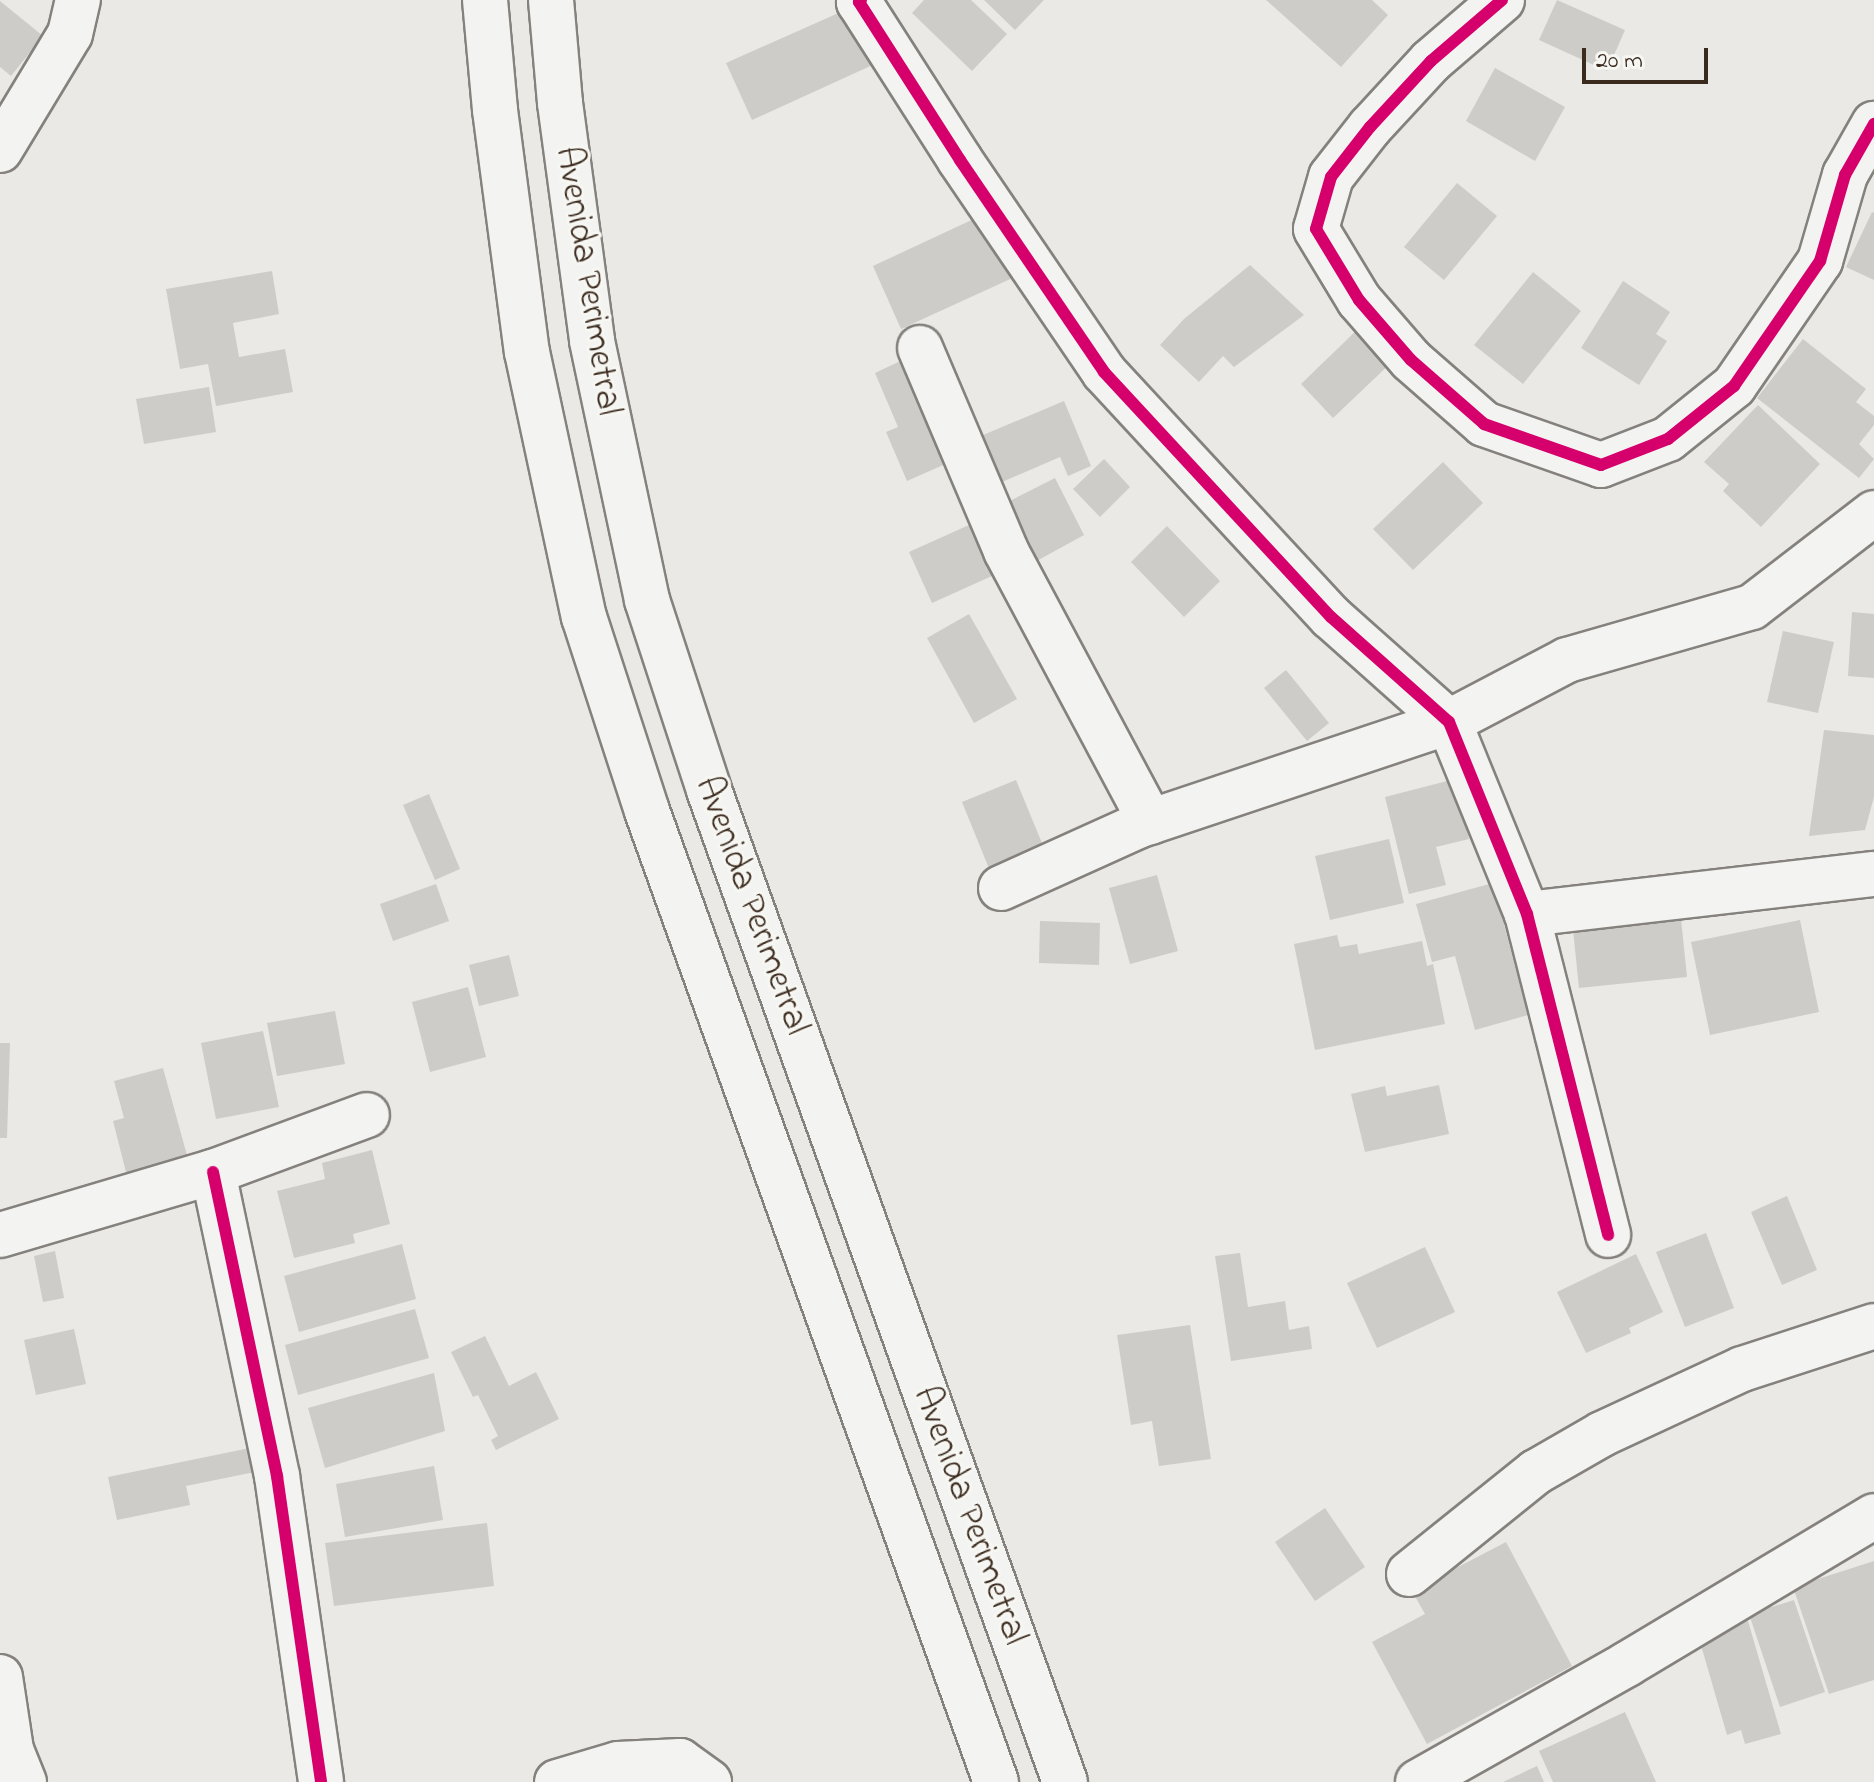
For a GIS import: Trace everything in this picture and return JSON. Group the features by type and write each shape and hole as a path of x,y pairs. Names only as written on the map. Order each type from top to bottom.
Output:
{"street":[{"path":"0,150 70,34 78,0"},
{"name":"Avenida Perimetral","path":"485,0 495,110 527,352 584,617 657,841 996,1782"},
{"name":"Avenida Perimetral","path":"551,0 560,103 592,341 647,600 709,790 1065,1782"},
{"path":"861,0 960,160 1104,372 1331,617 1449,722 1527,914 1608,1235"},
{"path":"1502,0 1431,61 1370,127 1331,177 1316,229 1370,312 1411,360 1484,424 1601,465 1668,439 1734,386 1820,261 1845,175 1874,124"},
{"path":"920,348 1006,551 1151,822"},
{"path":"1001,888 1151,822 1449,722 1567,660 1752,607 1874,513"},
{"path":"1527,914 1874,874"},
{"path":"0,1235 213,1172 367,1115"},
{"path":"213,1172 277,1476 321,1782"},
{"path":"1409,1574 1536,1472 1602,1434 1742,1369 1874,1326"},
{"path":"1418,1782 1627,1664 1874,1516"},
{"path":"0,1677 11,1750 24,1782"},
{"path":"557,1782 618,1764 680,1761 709,1782"}],"building":[{"path":"924,0 971,0 1007,34 972,71 912,13"},
{"path":"984,0 1044,0 1015,30"},
{"path":"1266,0 1372,0 1388,15 1341,67"},
{"path":"1557,0 1625,30 1607,71 1539,40"},
{"path":"0,1 43,36 11,76 0,67"},
{"path":"852,7 877,63 752,120 726,63"},
{"path":"1495,68 1565,107 1535,161 1466,121"},
{"path":"1457,183 1497,216 1444,280 1404,247"},
{"path":"993,210 1021,274 901,329 873,266"},
{"path":"1874,213 1874,280 1846,267"},
{"path":"1250,265 1304,315 1234,367 1223,356 1199,382 1160,345 1184,319"},
{"path":"272,271 279,314 233,323 239,357 285,349 293,392 216,406 208,364 180,369 166,289"},
{"path":"1533,272 1581,311 1523,384 1474,345"},
{"path":"1623,281 1670,312 1656,334 1667,341 1639,385 1581,348"},
{"path":"1362,325 1394,360 1333,418 1301,384"},
{"path":"1803,339 1866,389 1856,402 1874,416 1874,425 1859,444 1874,459 1859,478 1757,398"},
{"path":"913,355 959,458 907,481 886,432 898,427 875,373"},
{"path":"209,387 216,432 144,444 136,399"},
{"path":"1064,401 1091,466 1068,476 1060,457 995,485 976,438"},
{"path":"1758,405 1820,464 1761,527 1723,491 1729,484 1704,462"},
{"path":"1104,459 1130,487 1100,517 1073,489"},
{"path":"1443,462 1483,503 1413,570 1373,529"},
{"path":"1055,478 1084,535 1033,563 1002,505"},
{"path":"980,520 1003,571 932,603 909,552"},
{"path":"1167,526 1220,581 1184,617 1131,562"},
{"path":"1852,612 1874,614 1874,678 1848,676"},
{"path":"969,614 1017,699 974,723 927,638"},
{"path":"1783,631 1834,642 1818,713 1767,702"},
{"path":"1286,670 1329,723 1307,741 1264,688"},
{"path":"1824,730 1874,735 1874,797 1865,830 1809,836"},
{"path":"1455,779 1469,839 1436,847 1446,885 1409,894 1385,797"},
{"path":"1016,780 1044,848 990,871 962,802"},
{"path":"429,794 460,869 435,880 403,805"},
{"path":"1389,839 1404,903 1330,920 1315,856"},
{"path":"1157,875 1178,951 1130,964 1109,888"},
{"path":"1493,883 1528,1015 1475,1030 1455,956 1432,962 1416,904"},
{"path":"436,884 449,921 393,941 380,904"},
{"path":"1681,919 1687,977 1579,988 1573,930"},
{"path":"1800,920 1819,1012 1710,1035 1691,942"},
{"path":"1040,921 1100,923 1099,965 1039,963"},
{"path":"1337,935 1340,947 1357,944 1359,954 1422,941 1427,966 1433,964 1445,1024 1315,1050 1294,944"},
{"path":"509,955 519,996 479,1006 469,965"},
{"path":"468,987 486,1057 430,1072 412,1002"},
{"path":"335,1011 345,1064 277,1076 267,1023"},
{"path":"263,1031 279,1107 216,1119 201,1043"},
{"path":"0,1043 10,1043 7,1138 0,1138"},
{"path":"163,1068 188,1159 127,1176 113,1121 124,1118 114,1081"},
{"path":"1439,1085 1449,1134 1365,1152 1351,1094 1385,1086 1387,1096"},
{"path":"372,1150 390,1224 353,1234 355,1243 294,1258 277,1191 325,1179 322,1163"},
{"path":"1787,1196 1817,1270 1782,1285 1751,1212"},
{"path":"1706,1233 1734,1308 1685,1327 1656,1252"},
{"path":"402,1244 416,1299 299,1332 284,1276"},
{"path":"1425,1247 1455,1312 1377,1348 1347,1283"},
{"path":"55,1251 64,1298 43,1302 34,1256"},
{"path":"1240,1253 1248,1307 1285,1301 1289,1330 1309,1326 1312,1349 1231,1361 1215,1256"},
{"path":"1636,1254 1663,1312 1629,1328 1631,1333 1586,1353 1557,1292"},
{"path":"415,1309 429,1358 298,1395 285,1345"},
{"path":"1190,1325 1211,1459 1159,1466 1152,1421 1131,1425 1117,1335"},
{"path":"74,1329 86,1384 36,1395 24,1340"},
{"path":"485,1336 509,1386 536,1372 559,1419 496,1450 491,1440 498,1436 478,1395 473,1397 451,1352"},
{"path":"434,1373 445,1431 325,1468 308,1408"},
{"path":"260,1446 265,1470 186,1486 190,1505 117,1520 108,1477"},
{"path":"434,1466 443,1520 345,1537 336,1484"},
{"path":"1325,1508 1365,1567 1315,1601 1275,1542"},
{"path":"487,1523 494,1586 334,1606 325,1543"},
{"path":"1506,1542 1572,1666 1427,1744 1372,1642 1425,1614 1412,1591"},
{"path":"1874,1561 1874,1680 1829,1694 1793,1587"},
{"path":"1794,1600 1825,1692 1780,1707 1749,1614"},
{"path":"1748,1621 1781,1734 1745,1744 1741,1730 1727,1735 1698,1635"},
{"path":"1625,1712 1656,1782 1553,1782 1539,1751"},
{"path":"1537,1766 1544,1782 1503,1782"}],"cycle path":[{"path":"861,0 859,2 960,160 1104,372 1331,617 1449,722 1527,914 1608,1235"},
{"path":"1502,0 1431,61 1370,127 1331,177 1316,229 1359,300 1411,360 1484,424 1601,465 1668,439 1734,386 1820,261 1845,175 1874,124"},
{"path":"213,1172 277,1476 321,1782"}]}
